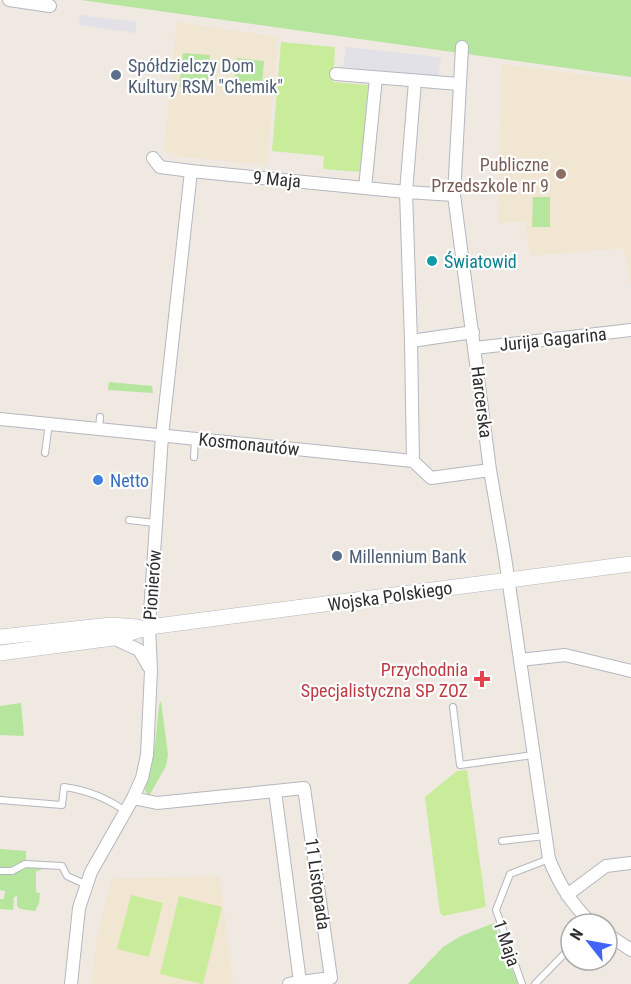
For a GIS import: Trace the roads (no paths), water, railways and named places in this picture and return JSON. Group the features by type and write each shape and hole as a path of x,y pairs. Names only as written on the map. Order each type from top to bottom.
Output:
{"street":[{"path":"9,0 50,6"},
{"name":"Harcerska","path":"462,46 454,195 490,470 549,859 560,885 582,912"},
{"path":"336,74 459,84"},
{"path":"365,188 376,78"},
{"path":"413,461 406,192 415,81"},
{"name":"9 Maja","path":"153,158 160,168 454,195"},
{"name":"Pionierów","path":"71,984 79,908 91,872 142,778 147,755 151,671 149,627 162,436 191,171"},
{"name":"Jurija Gagarina","path":"475,348 631,330"},
{"path":"411,341 473,332"},
{"name":"Kosmonautów","path":"0,419 49,423 99,423 162,436 413,461 431,478 490,470"},
{"name":"Wojska Polskiego","path":"0,653 113,638 149,627 631,564"},
{"name":"Wojska Polskiego","path":"0,637 111,625 149,627"},
{"path":"113,638 139,650 151,671"},
{"path":"520,660 565,655 631,671"},
{"name":"11 Listopada","path":"133,798 157,803 304,788 330,978 294,983 275,791"},
{"path":"567,895 606,866 631,863"}],"lane":[{"path":"45,453 49,423"},
{"path":"194,457 195,439"},
{"path":"129,520 156,523"},
{"path":"453,707 460,765 534,755"},
{"path":"0,800 62,805 64,787 105,799 125,811"},
{"path":"502,841 546,836"},
{"name":"1 Maja","path":"522,984 496,910 510,874 549,859"},
{"path":"0,871 12,871 25,864 62,866 67,876 87,885"},
{"name":"1 Maja","path":"535,984 559,959"}],"place":[{"name":"Spółdzielczy Dom Kultury RSM \"Chemik\"","path":"116,75"},
{"name":"Publiczne Przedszkole nr 9","path":"561,174"},
{"name":"Światowid","path":"432,261"},
{"name":"Netto","path":"98,480"},
{"name":"Millennium Bank","path":"337,556"},
{"name":"Przychodnia Specjalistyczna SP ZOZ","path":"482,679"}]}
